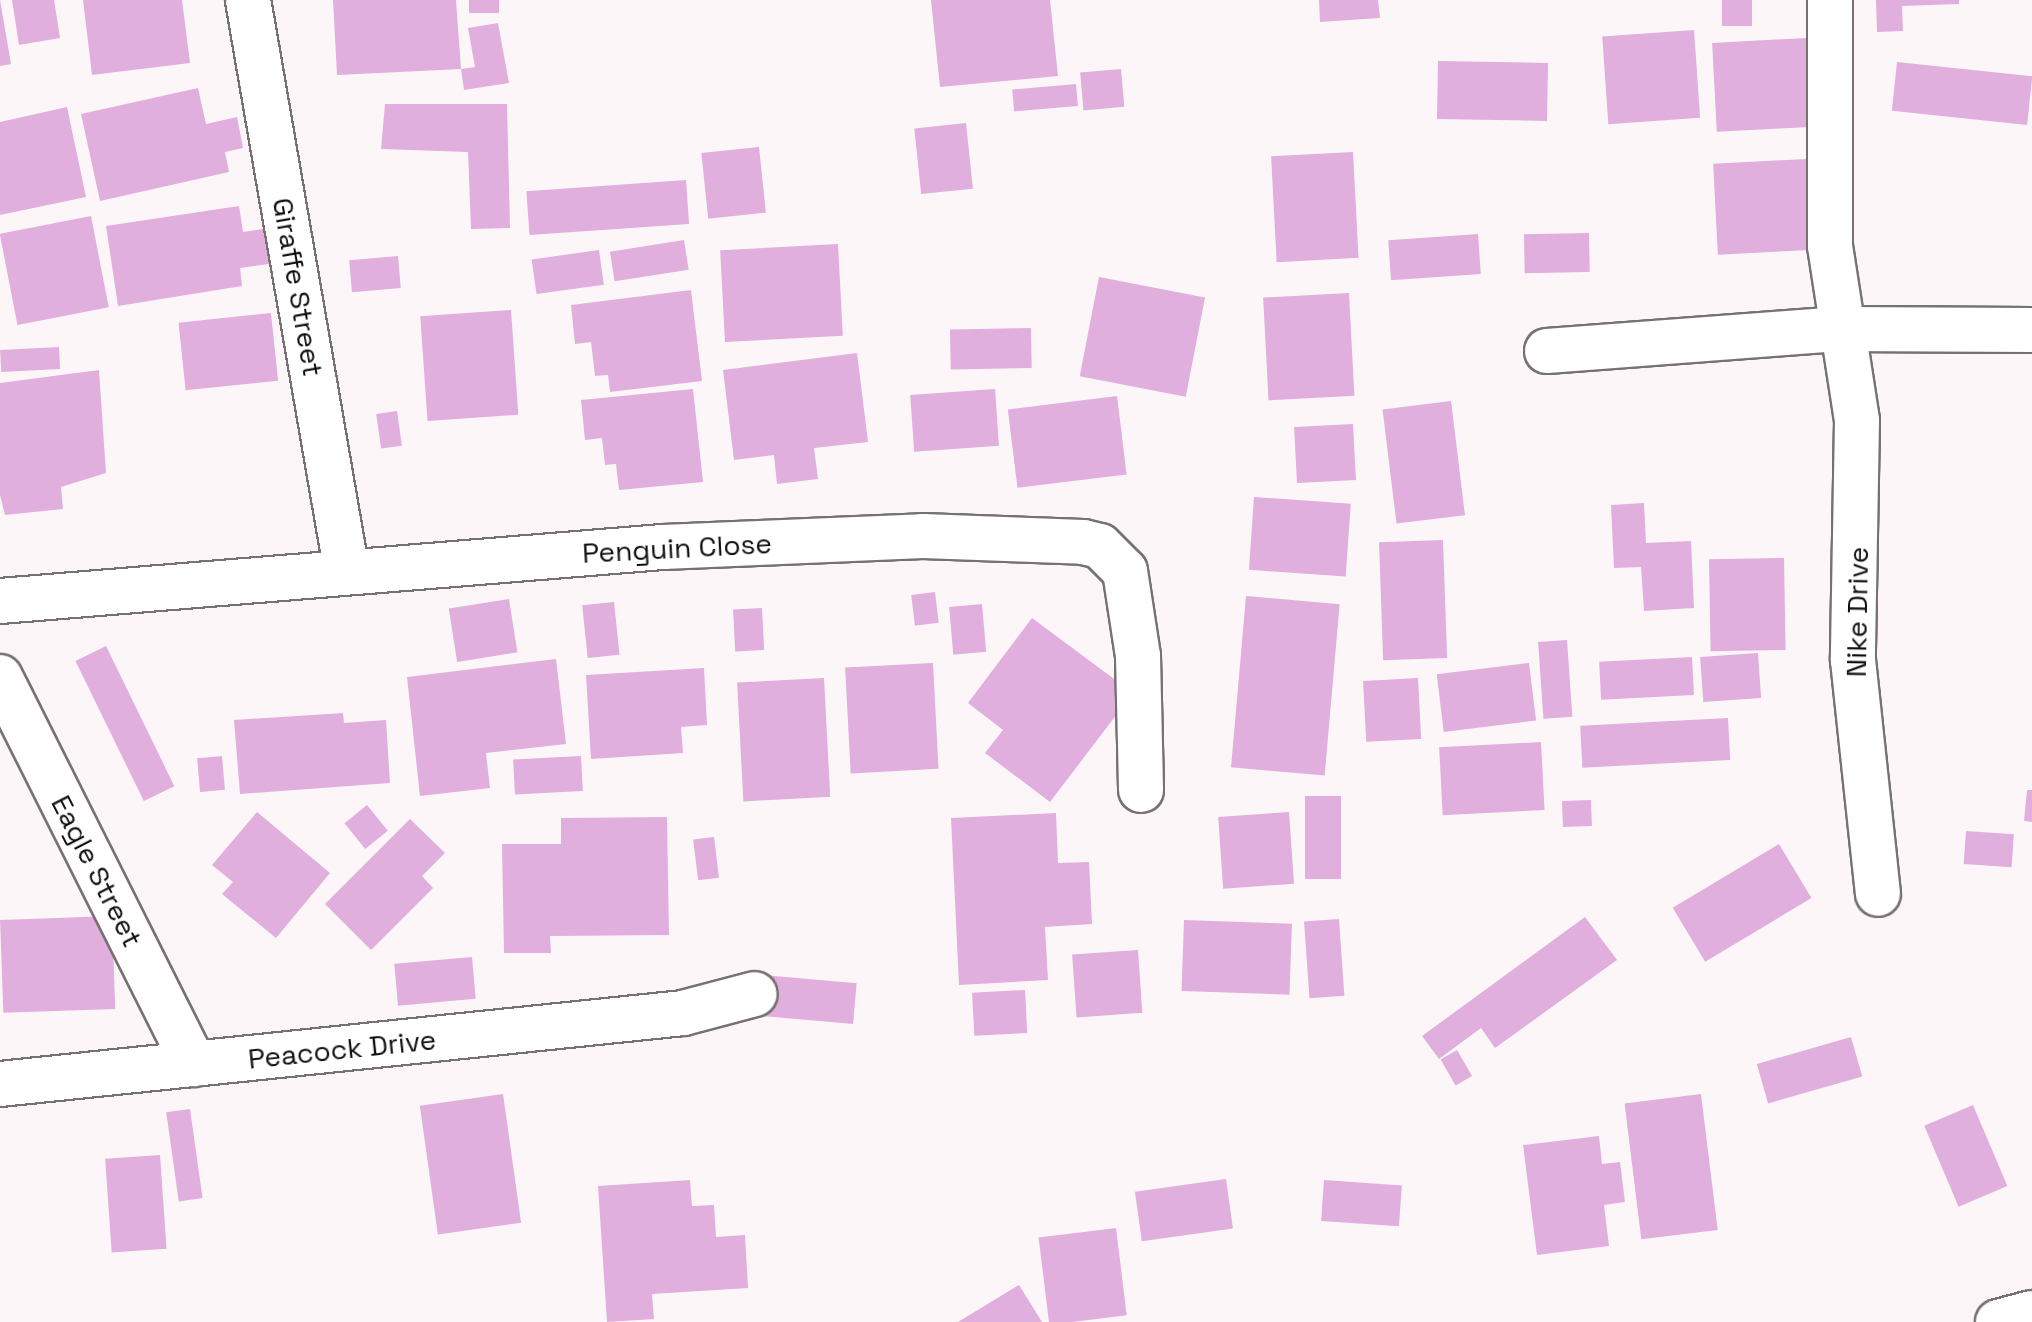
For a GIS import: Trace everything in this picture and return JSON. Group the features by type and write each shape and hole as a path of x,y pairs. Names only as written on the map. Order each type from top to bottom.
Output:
{"street":[{"name":"Giraffe Street","path":"248,0 347,573"},
{"name":"Nike Drive","path":"1830,0 1830,246 1857,421 1853,660 1878,894"},
{"path":"1547,351 1841,329 2032,330"},
{"name":"Penguin Close","path":"0,601 663,547 923,536 1024,537 1092,544 1115,557 1127,583 1138,656 1141,790"},
{"name":"Eagle Street","path":"0,677 194,1064"},
{"name":"Peacock Drive","path":"0,1084 683,1013 755,994"},
{"path":"1998,1322 2032,1313"}],"building":[{"path":"0,0 11,64 0,66"},
{"path":"12,0 54,0 60,38 19,45"},
{"path":"83,0 182,0 190,63 92,75"},
{"path":"333,0 456,0 461,69 337,75"},
{"path":"469,0 499,0 499,13 469,13"},
{"path":"931,0 1050,0 1058,76 940,87"},
{"path":"1319,0 1378,0 1380,18 1320,22"},
{"path":"1722,0 1752,0 1752,26 1722,26"},
{"path":"1876,0 1959,0 1959,4 1902,6 1903,31 1877,32"},
{"path":"498,23 509,83 464,90 461,69 475,67 468,28"},
{"path":"1694,30 1700,118 1608,124 1602,36"},
{"path":"1806,38 1811,127 1717,132 1712,43"},
{"path":"1438,61 1548,63 1547,121 1437,119"},
{"path":"1897,62 2032,76 2027,125 1892,111"},
{"path":"1121,69 1124,107 1083,110 1080,73"},
{"path":"1076,84 1078,106 1014,111 1012,90"},
{"path":"198,88 206,124 237,117 243,148 225,152 229,172 100,201 81,114"},
{"path":"385,104 507,104 510,228 471,229 468,152 381,149"},
{"path":"67,107 86,197 0,215 0,122"},
{"path":"966,123 973,189 921,194 914,128"},
{"path":"759,147 766,213 708,219 701,153"},
{"path":"1353,152 1359,258 1277,262 1271,156"},
{"path":"1806,159 1811,250 1718,255 1713,164"},
{"path":"686,180 689,224 529,235 526,191"},
{"path":"239,206 243,232 270,228 276,263 240,268 242,286 118,306 106,226"},
{"path":"91,216 109,307 17,325 0,234"},
{"path":"1589,233 1590,272 1525,273 1524,234"},
{"path":"1478,234 1481,274 1391,280 1388,240"},
{"path":"684,240 689,270 615,281 610,252"},
{"path":"838,244 843,336 725,342 720,250"},
{"path":"599,250 604,285 537,294 532,259"},
{"path":"398,256 401,288 352,292 349,260"},
{"path":"1099,277 1205,298 1186,397 1080,376"},
{"path":"691,290 702,381 610,392 608,375 595,376 591,342 575,344 571,305"},
{"path":"1349,293 1354,396 1269,400 1263,298"},
{"path":"511,310 518,415 428,421 420,316"},
{"path":"271,313 278,381 186,390 179,323"},
{"path":"1031,328 1032,368 951,369 950,329"},
{"path":"59,347 60,369 1,372 0,350"},
{"path":"857,353 868,442 814,448 818,479 777,484 774,455 734,460 723,370"},
{"path":"99,370 106,473 61,487 63,509 5,515 0,495 0,383"},
{"path":"693,389 703,482 619,490 616,464 605,465 602,438 585,440 581,400"},
{"path":"995,389 999,446 914,452 910,395"},
{"path":"1117,396 1127,474 1017,488 1008,409"},
{"path":"1451,401 1465,515 1397,524 1383,409"},
{"path":"397,411 402,446 381,449 376,414"},
{"path":"1353,424 1356,480 1297,483 1294,427"},
{"path":"1254,497 1351,504 1346,577 1249,570"},
{"path":"1644,503 1646,543 1691,541 1694,608 1644,611 1641,567 1614,568 1611,505"},
{"path":"1443,540 1447,658 1383,660 1379,542"},
{"path":"1784,558 1786,650 1711,651 1709,559"},
{"path":"935,592 939,623 915,626 911,595"},
{"path":"1246,596 1340,604 1325,776 1231,767"},
{"path":"509,599 517,652 457,662 449,609"},
{"path":"614,602 620,655 588,658 582,605"},
{"path":"982,604 986,652 953,655 949,607"},
{"path":"762,608 764,650 735,651 733,610"},
{"path":"1032,618 1133,693 1050,802 985,753 1003,730 968,703"},
{"path":"1567,640 1572,717 1543,719 1538,642"},
{"path":"106,646 174,786 144,801 75,661"},
{"path":"1758,653 1761,698 1703,702 1700,657"},
{"path":"1692,657 1694,695 1601,700 1599,662"},
{"path":"556,659 566,744 486,753 490,788 420,796 407,677"},
{"path":"933,663 939,769 851,773 845,668"},
{"path":"1529,663 1536,721 1444,732 1437,674"},
{"path":"704,668 707,725 681,727 683,753 591,759 586,675"},
{"path":"824,678 830,797 743,801 737,683"},
{"path":"1418,678 1421,739 1366,742 1363,681"},
{"path":"343,713 344,723 386,720 390,783 240,794 234,720"},
{"path":"1728,718 1730,760 1582,768 1580,726"},
{"path":"1541,742 1545,810 1443,815 1439,747"},
{"path":"222,756 225,790 200,792 197,758"},
{"path":"581,756 583,791 515,795 513,760"},
{"path":"2027,790 2032,790 2032,822 2024,821"},
{"path":"1305,796 1341,796 1341,879 1305,879"},
{"path":"1591,800 1592,826 1563,827 1562,801"},
{"path":"367,805 388,831 365,849 344,823"},
{"path":"257,812 330,873 276,938 222,894 233,882 212,865"},
{"path":"1289,812 1294,884 1223,889 1218,817"},
{"path":"1056,813 1058,863 1089,862 1092,924 1045,927 1048,980 959,985 951,818"},
{"path":"667,817 669,935 550,936 551,953 504,953 502,844 561,844 561,818"},
{"path":"410,819 445,853 422,876 433,888 371,950 325,904"},
{"path":"1966,831 2014,834 2012,867 1964,864"},
{"path":"714,837 719,878 698,880 693,840"},
{"path":"1779,844 1811,898 1705,962 1673,908"},
{"path":"112,916 115,1009 3,1013 0,920"},
{"path":"1585,917 1617,960 1495,1048 1481,1028 1439,1059 1422,1036"},
{"path":"1339,919 1344,996 1309,998 1304,921"},
{"path":"1184,920 1292,924 1289,995 1182,991"},
{"path":"1138,950 1142,1013 1077,1017 1072,955"},
{"path":"472,957 476,999 398,1006 394,964"},
{"path":"763,975 857,983 853,1024 759,1016"},
{"path":"1025,990 1027,1033 974,1036 972,993"},
{"path":"1851,1037 1862,1076 1768,1103 1757,1064"},
{"path":"1457,1050 1472,1076 1456,1085 1441,1060"},
{"path":"503,1094 521,1223 438,1234 420,1106"},
{"path":"1701,1094 1718,1230 1641,1239 1625,1103"},
{"path":"1973,1105 2007,1186 1959,1207 1924,1126"},
{"path":"190,1109 203,1198 179,1201 166,1112"},
{"path":"1599,1136 1602,1164 1620,1162 1625,1202 1604,1205 1609,1246 1537,1255 1523,1145"},
{"path":"160,1155 167,1249 112,1253 105,1159"},
{"path":"1226,1179 1233,1229 1142,1241 1135,1192"},
{"path":"690,1180 692,1206 714,1205 716,1237 745,1235 748,1288 652,1294 654,1319 607,1322 598,1186"},
{"path":"1324,1180 1402,1185 1399,1226 1321,1221"},
{"path":"1116,1228 1127,1315 1049,1322 1039,1238"},
{"path":"1019,1285 1042,1322 958,1322"}]}
